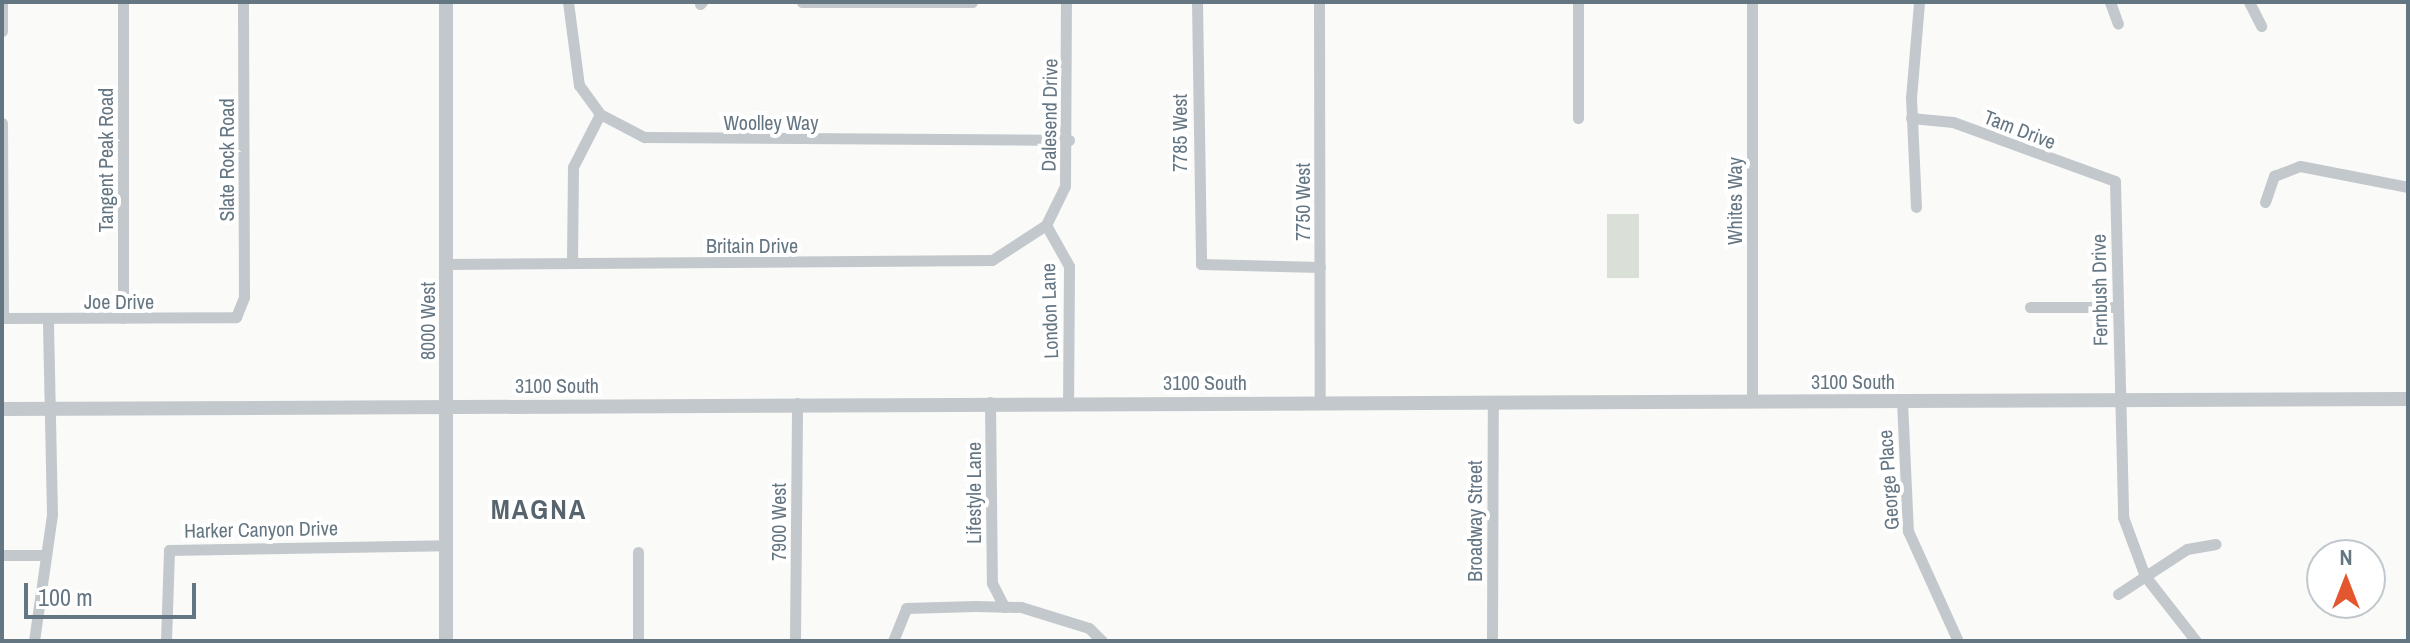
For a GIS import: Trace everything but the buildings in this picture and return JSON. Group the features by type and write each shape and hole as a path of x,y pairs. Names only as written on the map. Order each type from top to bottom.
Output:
{"street":[{"path":"2,2 2,31"},
{"name":"Tangent Peak Road","path":"123,2 123,318"},
{"name":"Slate Rock Road","path":"236,317 244,297 243,2"},
{"name":"8000 West","path":"446,2 446,641"},
{"path":"568,2 573,69 600,114 573,167 572,263"},
{"path":"802,2 972,2"},
{"name":"Dalesend Drive","path":"1046,225 1065,186 1069,140 1066,2"},
{"name":"7785 West","path":"1197,2 1201,264 1320,267"},
{"name":"7750 West","path":"1319,2 1320,402"},
{"path":"1578,2 1578,118"},
{"name":"Whites Way","path":"1752,2 1752,401"},
{"path":"1916,207 1911,118 1919,2"},
{"path":"2110,2 2118,24"},
{"path":"2249,2 2261,26"},
{"name":"Woolley Way","path":"600,114 666,141 1069,140"},
{"name":"Tam Drive","path":"1911,118 1953,122 2115,181"},
{"path":"2,123 2,318"},
{"path":"2265,202 2274,176 2300,166 2408,187"},
{"name":"Fernbush Drive","path":"2115,181 2123,517 2145,576 2196,641"},
{"name":"Britain Drive","path":"447,264 970,263 1013,251 1046,225"},
{"name":"London Lane","path":"1046,225 1069,266 1068,402"},
{"path":"2030,307 2117,307"},
{"name":"Joe Drive","path":"2,318 236,317"},
{"path":"34,641 42,555 52,514 48,319"},
{"name":"3100 South","path":"2,409 990,402 2408,399"},
{"name":"Broadway Street","path":"1492,641 1493,401"},
{"name":"George Place","path":"1902,401 1908,531 1958,641"},
{"name":"Lifestyle Lane","path":"990,402 992,583 1004,607"},
{"name":"7900 West","path":"795,641 797,403"},
{"path":"2118,594 2187,549 2216,544"},
{"name":"Harker Canyon Drive","path":"166,641 169,550 446,545"},
{"path":"638,552 638,641"},
{"path":"2,555 42,555"},
{"path":"975,606 992,583"},
{"path":"893,641 906,608 975,606 1004,607 1089,628 1102,641"}],"shaded area":[{"path":"1607,214 1639,214 1639,278 1607,278"}],"district":[{"name":"MAGNA","path":"539,509"}]}
